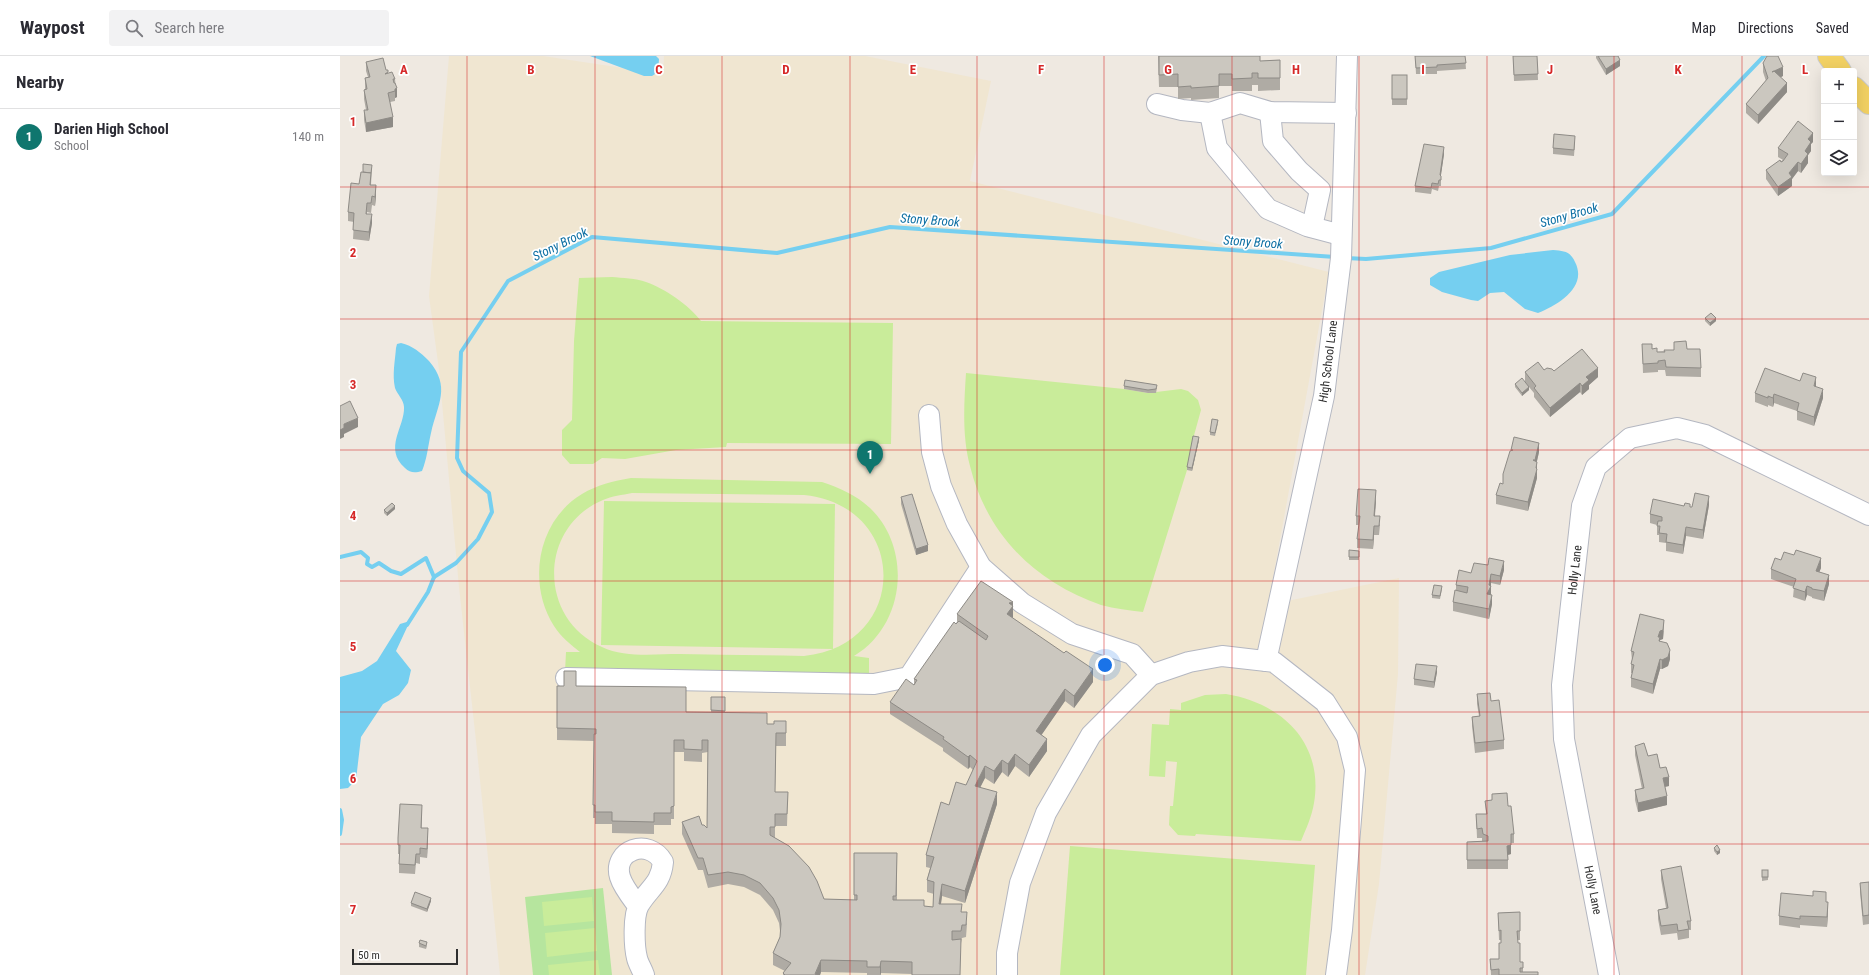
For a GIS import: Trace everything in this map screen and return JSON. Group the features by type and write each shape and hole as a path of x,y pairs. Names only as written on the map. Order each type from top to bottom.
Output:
{"main road":[{"path":"1829,56 1838,68"},
{"path":"1857,91 1869,103"}],"street":[{"name":"High School Lane","path":"1266,661 1324,396 1341,258 1347,56"},
{"path":"1158,104 1182,110 1210,113 1240,103 1270,112 1346,113"},
{"path":"1270,112 1273,141 1299,171 1320,190 1312,228"},
{"path":"1210,113 1217,148 1268,209 1312,228 1342,235"},
{"path":"929,414 932,452 941,486 957,524 981,567 1022,603 1072,634 1132,654 1150,676"},
{"name":"Holly Lane","path":"1609,975 1564,739 1562,693 1582,506 1596,467 1630,438 1677,428 1705,435 1869,515"},
{"path":"566,678 874,684 909,677 981,567"},
{"path":"1007,975 1007,954 1020,883 1046,813 1091,735 1150,676 1189,662 1222,656 1274,662 1325,702 1347,737 1355,770 1342,930 1336,975"},
{"path":"638,906 634,933 637,958 644,975"}],"shaded area":[{"path":"449,56 543,56 663,74 664,56 865,56 991,81 970,181 1329,272 1268,605 1399,578 1398,674 1379,884 1365,975 500,975 459,587 439,370 429,296"}],"green space":[{"path":"612,277 638,280 660,288 683,303 701,321 893,323 891,444 727,443 726,447 676,450 625,459 602,458 593,464 570,464 562,455 562,430 572,420 574,341 579,278"},
{"path":"966,373 1124,389 1148,393 1181,389 1188,391 1198,400 1201,410 1193,439 1187,470 1143,612 1101,605 1077,595 1055,583 1035,569 1017,553 1002,534 988,514 978,491 967,455 964,420"},
{"path":"631,478 822,482 848,492 865,503 884,525 893,544 897,565 897,586 893,607 884,626 871,643 854,656 869,658 869,677 565,672 566,652 580,652 560,634 554,626 546,609 541,591 539,573 541,554 546,537 555,520 567,506 582,494 599,486","holes":["632,493 804,495 839,505 864,523 879,548 884,576 879,603 864,628 839,646 804,656 650,655 620,653 602,647 581,634 566,616 557,595 554,573 557,551 566,530 582,513 603,500"]},
{"path":"604,501 835,504 833,649 601,645"},
{"path":"1226,694 1265,706 1295,729 1305,745 1312,762 1315,781 1313,808 1301,841 1196,834 1195,836 1178,835 1169,825 1170,806 1173,806 1177,762 1166,761 1165,777 1149,776 1152,724 1169,725 1170,709 1181,710 1181,703 1205,695"},
{"path":"1070,846 1315,865 1306,975 1060,975"},
{"path":"603,888 612,975 533,975 525,897"},
{"path":"592,897 594,921 544,926 542,902"},
{"path":"595,928 597,951 547,957 545,933"},
{"path":"598,960 600,975 549,975 548,965"}],"water":[{"path":"590,56 656,56 659,59 658,72 652,76 644,76"},
{"path":"1553,250 1563,251 1571,256 1578,271 1578,279 1569,294 1562,300 1538,313 1525,309 1504,292 1490,293 1478,301 1442,292 1430,285 1430,278 1439,272 1510,255"},
{"path":"401,343 416,350 429,361 436,370 440,379 441,387 441,396 425,462 422,471 417,472 411,472 405,468 399,460 395,445 404,407 403,402 395,388 394,378 396,348 397,344"},
{"path":"410,621 396,651 411,670 408,683 399,695 383,704 361,737 356,780 348,788 340,789 340,677 362,671 377,661 400,624"}],"building":[{"path":"1159,56 1260,56 1260,61 1280,60 1280,78 1258,78 1258,73 1252,73 1252,78 1232,79 1232,74 1219,74 1219,86 1191,88 1191,86 1178,87 1178,74 1159,75"},
{"path":"1415,56 1465,56 1466,63 1416,68"},
{"path":"1513,56 1537,56 1538,74 1514,75"},
{"path":"1598,56 1618,56 1620,60 1606,69"},
{"path":"1767,56 1778,56 1783,67 1774,71 1787,83 1758,115 1746,104 1768,78 1763,63"},
{"path":"383,58 386,70 388,70 385,74 392,72 395,79 393,79 394,83 397,88 395,91 388,93 393,117 366,123 364,110 368,110 364,90 367,89 365,78 370,77 366,62"},
{"path":"1392,75 1407,75 1407,99 1392,99"},
{"path":"1798,121 1813,133 1808,139 1811,142 1805,151 1808,154 1801,164 1798,162 1789,173 1792,177 1778,187 1766,170 1780,160 1781,162 1783,161 1788,154 1778,148"},
{"path":"1554,134 1575,136 1574,150 1553,148"},
{"path":"1424,144 1444,147 1440,175 1441,180 1439,180 1438,184 1432,183 1431,188 1415,186"},
{"path":"363,164 372,165 371,173 363,172"},
{"path":"361,172 371,173 370,185 376,185 375,197 372,196 371,203 367,203 366,214 372,214 369,232 353,230 354,213 348,212 351,183 359,184"},
{"path":"1711,313 1716,318 1710,323 1705,318"},
{"path":"1686,341 1687,349 1700,349 1701,368 1666,367 1665,360 1658,361 1658,363 1643,364 1642,344 1652,344 1652,349 1657,348 1657,352 1665,352 1664,350 1674,350 1674,342"},
{"path":"1582,349 1598,368 1586,377 1589,380 1582,386 1580,383 1550,408 1534,388 1536,386 1525,372 1538,362 1544,370 1547,368 1554,371"},
{"path":"1765,368 1800,381 1803,373 1816,377 1814,386 1823,389 1814,417 1797,411 1799,403 1774,394 1773,398 1768,396 1768,398 1755,393"},
{"path":"1522,378 1529,387 1522,393 1515,384"},
{"path":"1125,380 1157,385 1156,389 1148,390 1124,386"},
{"path":"350,401 358,418 344,424 344,428 340,430 340,406"},
{"path":"1212,419 1218,420 1215,433 1210,432"},
{"path":"1193,436 1199,437 1192,468 1187,467"},
{"path":"1514,437 1539,443 1535,460 1533,460 1537,462 1537,469 1528,502 1496,495 1500,483 1503,484 1503,474 1510,451 1513,450 1511,450"},
{"path":"1358,489 1376,490 1374,516 1380,516 1379,526 1374,526 1373,540 1357,539 1360,516 1356,516"},
{"path":"1695,493 1709,496 1703,530 1686,527 1683,545 1666,542 1667,534 1659,533 1660,526 1657,526 1658,521 1662,521 1662,517 1650,514 1653,499 1684,506 1685,503 1690,504 1690,507 1692,507"},
{"path":"912,494 928,545 916,549 901,497"},
{"path":"392,503 395,506 387,513 384,510"},
{"path":"1349,550 1359,551 1359,557 1349,557"},
{"path":"1796,550 1821,558 1816,571 1829,575 1824,591 1812,589 1807,586 1805,592 1793,588 1796,579 1771,569 1775,558 1781,560 1784,552 1794,555"},
{"path":"1489,558 1504,561 1500,576 1491,574 1489,585 1491,586 1487,594 1492,595 1489,609 1453,602 1455,590 1467,593 1468,587 1456,585 1459,570 1471,573 1474,563 1488,565"},
{"path":"981,581 1013,602 1009,603 1013,606 1007,614 1064,653 1066,651 1093,669 1074,696 1065,689 1036,731 1047,739 1029,765 1015,754 1008,764 1002,760 994,771 985,766 975,786 997,792 965,891 942,884 939,904 962,904 961,912 967,912 966,925 962,925 961,931 952,931 952,940 961,939 960,975 912,975 912,962 881,961 880,967 867,967 867,961 821,960 815,974 817,975 785,975 783,973 791,963 773,953 780,937 781,924 779,910 773,898 760,883 744,875 728,872 708,875 703,858 698,858 682,822 699,816 702,825 707,828 708,740 702,740 702,750 684,749 684,740 674,740 674,806 671,807 671,813 654,813 654,822 612,821 612,812 595,812 595,805 593,805 594,734 596,734 596,729 557,728 557,686 564,686 564,671 576,671 576,686 686,687 686,712 767,713 767,724 774,724 774,721 786,721 786,733 776,733 775,792 788,792 787,814 775,814 775,827 770,827 770,835 789,846 809,867 817,881 824,899 857,900 857,895 854,895 854,853 897,853 896,896 893,896 893,900 924,900 924,906 933,907 934,882 927,880 934,857 926,855 941,802 949,805 956,782 966,785 977,761 970,755 968,757 943,739 944,737 890,702 906,679 914,685 917,680 914,679 954,622 956,624 959,621 986,640 988,636 957,614"},
{"path":"1434,585 1442,586 1440,596 1432,595"},
{"path":"1640,614 1664,620 1663,630 1660,631 1658,637 1660,637 1659,641 1667,643 1670,650 1668,657 1662,660 1660,659 1653,684 1631,678 1634,665 1631,664 1634,652 1631,651"},
{"path":"1416,664 1437,666 1434,682 1414,679"},
{"path":"1490,693 1491,701 1499,700 1504,740 1475,743 1472,717 1480,716 1477,694"},
{"path":"711,697 725,697 725,711 711,710"},
{"path":"1644,743 1648,756 1657,754 1660,768 1666,767 1669,777 1663,778 1667,796 1638,803 1635,790 1644,788 1635,746"},
{"path":"1507,793 1508,806 1511,806 1514,834 1511,834 1511,845 1507,846 1508,860 1467,860 1467,842 1488,841 1488,836 1483,834 1482,828 1477,829 1476,814 1487,814 1485,801 1492,800 1492,794"},
{"path":"400,804 422,805 421,828 428,828 427,849 420,848 420,854 416,854 415,865 399,864 400,845 398,845 398,838"},
{"path":"1717,845 1720,850 1717,852 1714,848"},
{"path":"1681,866 1691,921 1687,921 1689,929 1678,931 1677,924 1661,926 1658,910 1668,908 1661,870"},
{"path":"1762,870 1768,870 1768,877 1762,877"},
{"path":"1869,882 1869,915 1863,916 1860,883"},
{"path":"1813,891 1826,892 1826,902 1828,902 1827,917 1800,916 1800,919 1779,916 1781,893 1813,896"},
{"path":"415,892 431,898 427,909 411,903"},
{"path":"1520,912 1520,931 1517,931 1518,943 1520,943 1520,962 1523,962 1523,968 1520,968 1520,972 1538,972 1538,975 1499,975 1499,969 1491,970 1490,959 1499,959 1501,930 1499,931 1498,913"},
{"path":"420,940 427,942 426,946 419,943"}],"waterway":[{"name":"Stony Brook","path":"1346,258 1366,259 1491,248 1612,214 1764,56"},
{"name":"Stony Brook","path":"434,577 456,563 478,539 492,512 489,493 463,471 457,458 461,352 508,281 592,237 777,253 890,227 1335,257"},
{"name":"Stony Brook","path":"340,557 361,552 368,558 367,564 372,567 379,563 391,571 401,574 426,558 434,577"},
{"path":"407,625 428,592 434,577"},
{"path":"340,810 342,820 340,834"}],"place":[{"name":"Darien High School","path":"870,474"}]}
